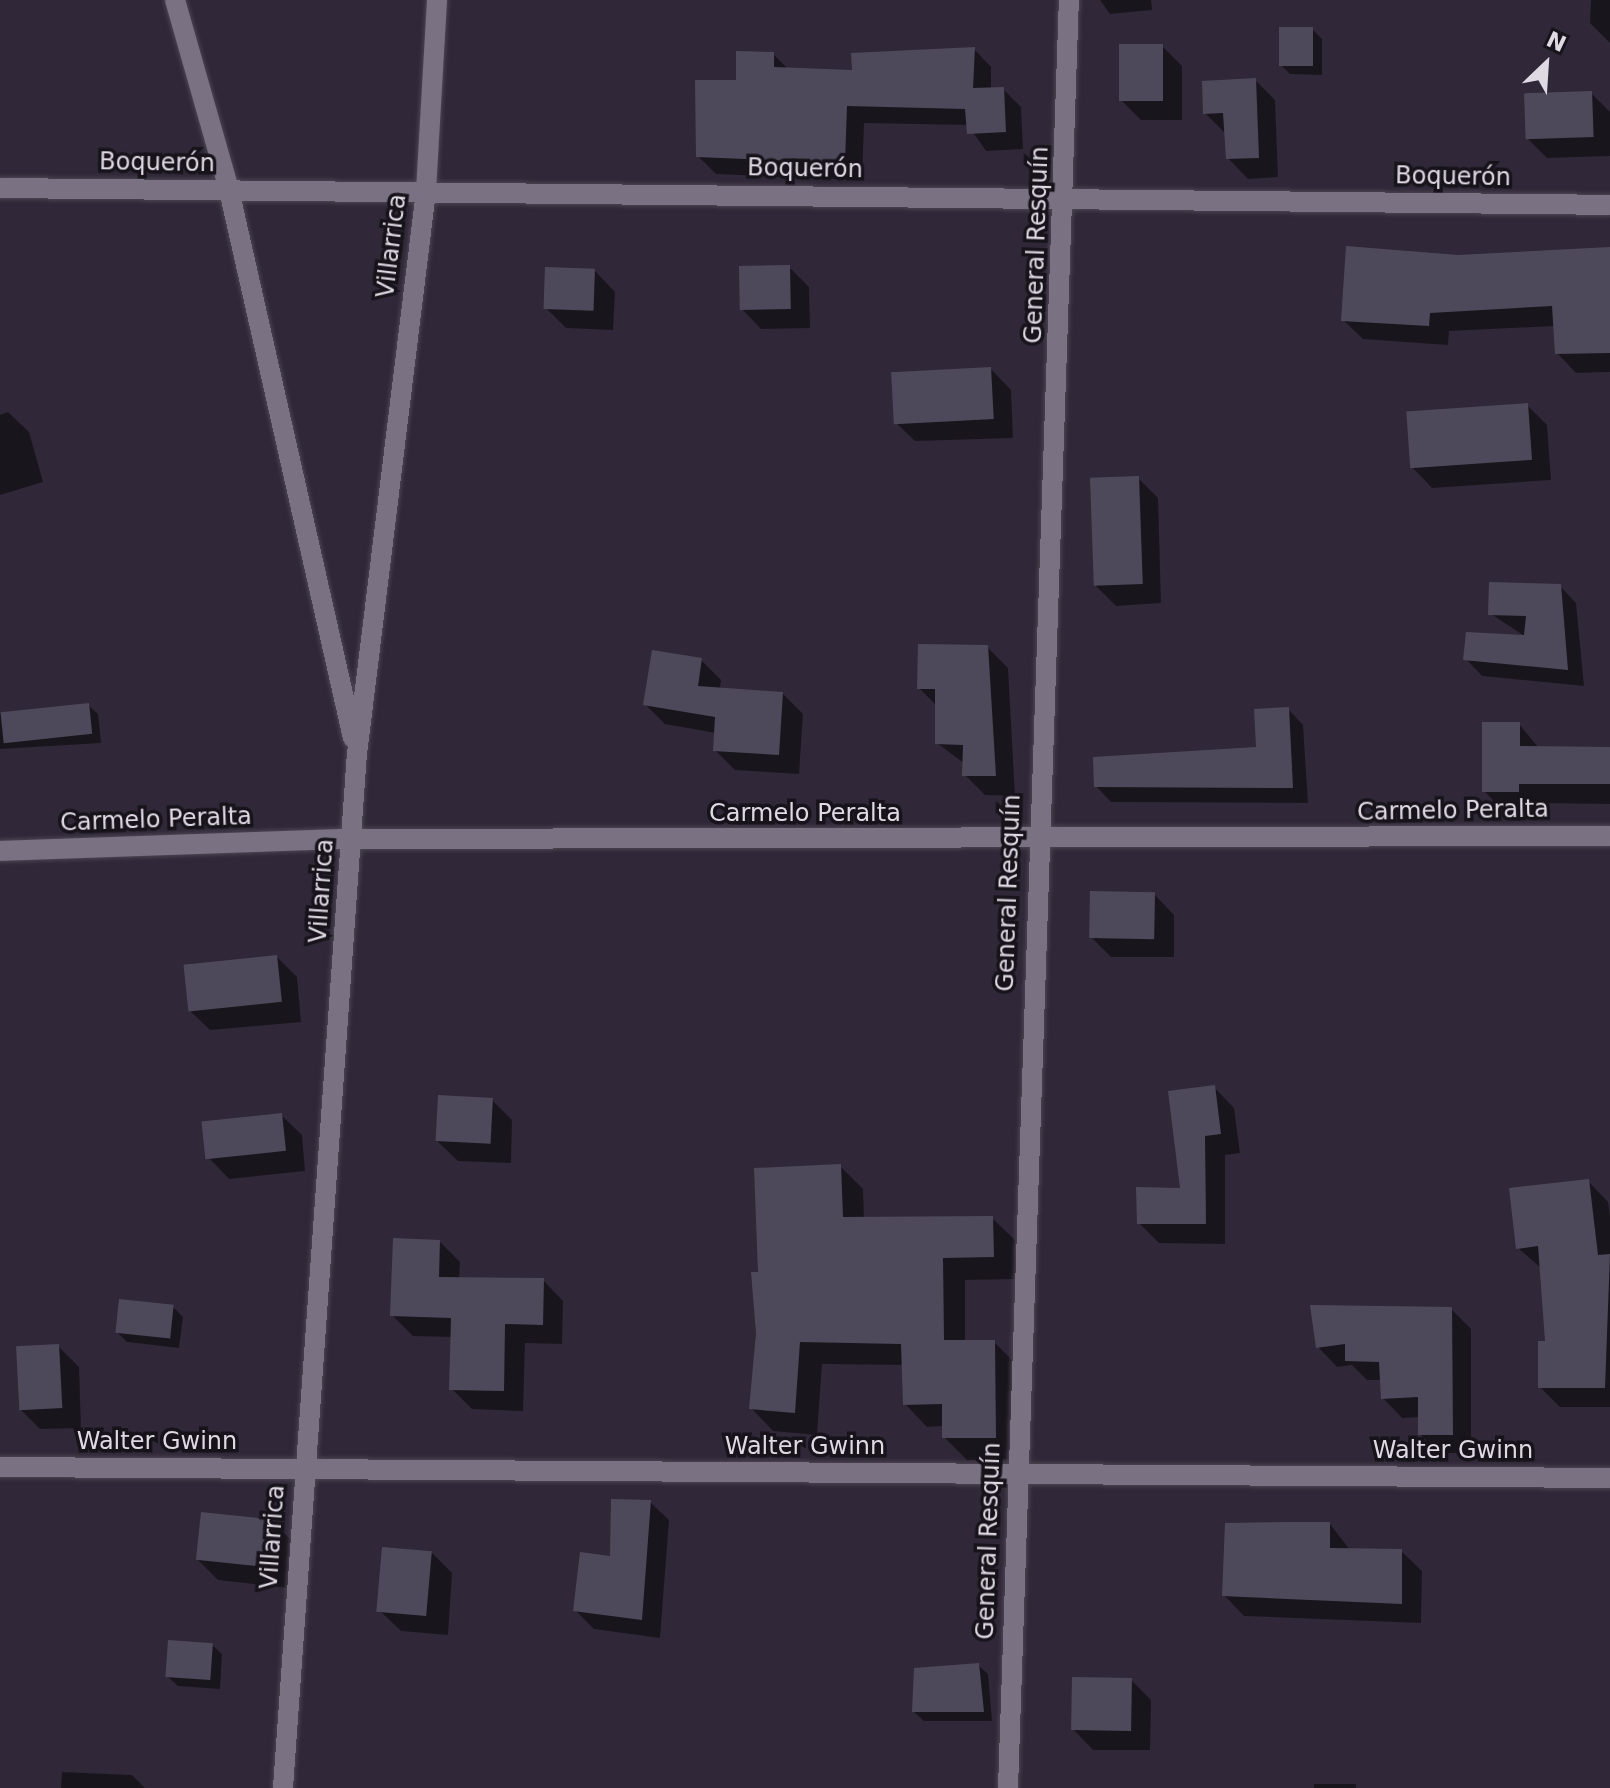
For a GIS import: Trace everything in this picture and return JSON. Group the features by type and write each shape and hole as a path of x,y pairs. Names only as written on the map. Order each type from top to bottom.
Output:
{"street":[{"path":"175,0 229,190 357,754"},
{"name":"Villarrica","path":"283,1788 357,754 426,191 437,0"},
{"name":"General Resquín","path":"1008,1788 1036,841 1066,197 1069,0"},
{"name":"Boquerón","path":"0,188 1610,205"},
{"name":"Carmelo Peralta","path":"0,851 352,839 1036,841 1610,836"},
{"name":"Walter Gwinn","path":"0,1467 1610,1478"}],"building":[{"path":"1279,27 1313,27 1313,66 1279,66"},
{"path":"1119,44 1163,44 1163,101 1119,101"},
{"path":"975,47 973,88 1004,87 1006,132 967,134 965,109 847,106 845,163 696,157 695,80 736,80 736,51 774,52 774,67 852,70 851,53"},
{"path":"1256,78 1259,158 1226,159 1223,113 1203,114 1202,81"},
{"path":"1592,91 1594,137 1526,139 1524,93"},
{"path":"1346,246 1458,255 1610,247 1610,353 1555,354 1552,306 1430,313 1429,326 1341,321"},
{"path":"790,265 791,309 740,310 739,266"},
{"path":"545,267 595,269 594,311 544,309"},
{"path":"991,367 994,419 894,424 891,372"},
{"path":"1528,403 1532,460 1410,468 1406,412"},
{"path":"1139,476 1143,584 1094,586 1090,478"},
{"path":"1489,582 1561,584 1568,670 1463,660 1466,632 1524,635 1526,616 1488,615"},
{"path":"918,644 988,645 996,776 962,776 963,745 935,744 935,689 917,689"},
{"path":"652,650 702,658 698,686 783,692 779,755 713,751 715,717 643,705"},
{"path":"89,703 92,734 4,743 0,712"},
{"path":"1289,707 1293,788 1094,787 1093,757 1256,747 1254,709"},
{"path":"1482,722 1520,722 1520,746 1610,747 1610,784 1519,784 1519,792 1482,792"},
{"path":"1090,891 1155,892 1154,939 1089,938"},
{"path":"277,955 282,1002 188,1012 184,965"},
{"path":"1215,1085 1221,1134 1205,1136 1206,1224 1137,1224 1136,1187 1180,1188 1168,1091"},
{"path":"438,1095 493,1098 491,1144 436,1141"},
{"path":"282,1113 286,1151 205,1159 201,1121"},
{"path":"841,1164 843,1217 993,1216 994,1257 943,1258 944,1340 995,1340 996,1438 942,1438 942,1404 903,1405 901,1344 800,1342 795,1413 749,1409 756,1333 751,1272 758,1272 754,1168"},
{"path":"1589,1179 1598,1255 1610,1254 1605,1388 1538,1388 1538,1341 1545,1341 1538,1246 1516,1249 1509,1188"},
{"path":"393,1238 440,1240 439,1277 544,1278 543,1325 505,1324 504,1391 449,1390 451,1318 390,1316"},
{"path":"119,1299 174,1305 170,1339 115,1333"},
{"path":"1310,1305 1452,1307 1453,1435 1418,1435 1418,1397 1381,1399 1379,1362 1345,1361 1345,1344 1316,1348"},
{"path":"59,1344 62,1408 19,1410 16,1346"},
{"path":"611,1499 651,1500 642,1620 573,1611 580,1552 610,1556"},
{"path":"201,1512 274,1520 269,1567 196,1560"},
{"path":"1330,1522 1330,1548 1402,1549 1402,1604 1222,1596 1225,1523"},
{"path":"382,1547 432,1551 426,1616 376,1612"},
{"path":"168,1640 213,1643 210,1680 165,1677"},
{"path":"979,1663 984,1712 912,1712 914,1668"},
{"path":"1072,1677 1132,1678 1131,1731 1071,1730"}]}
